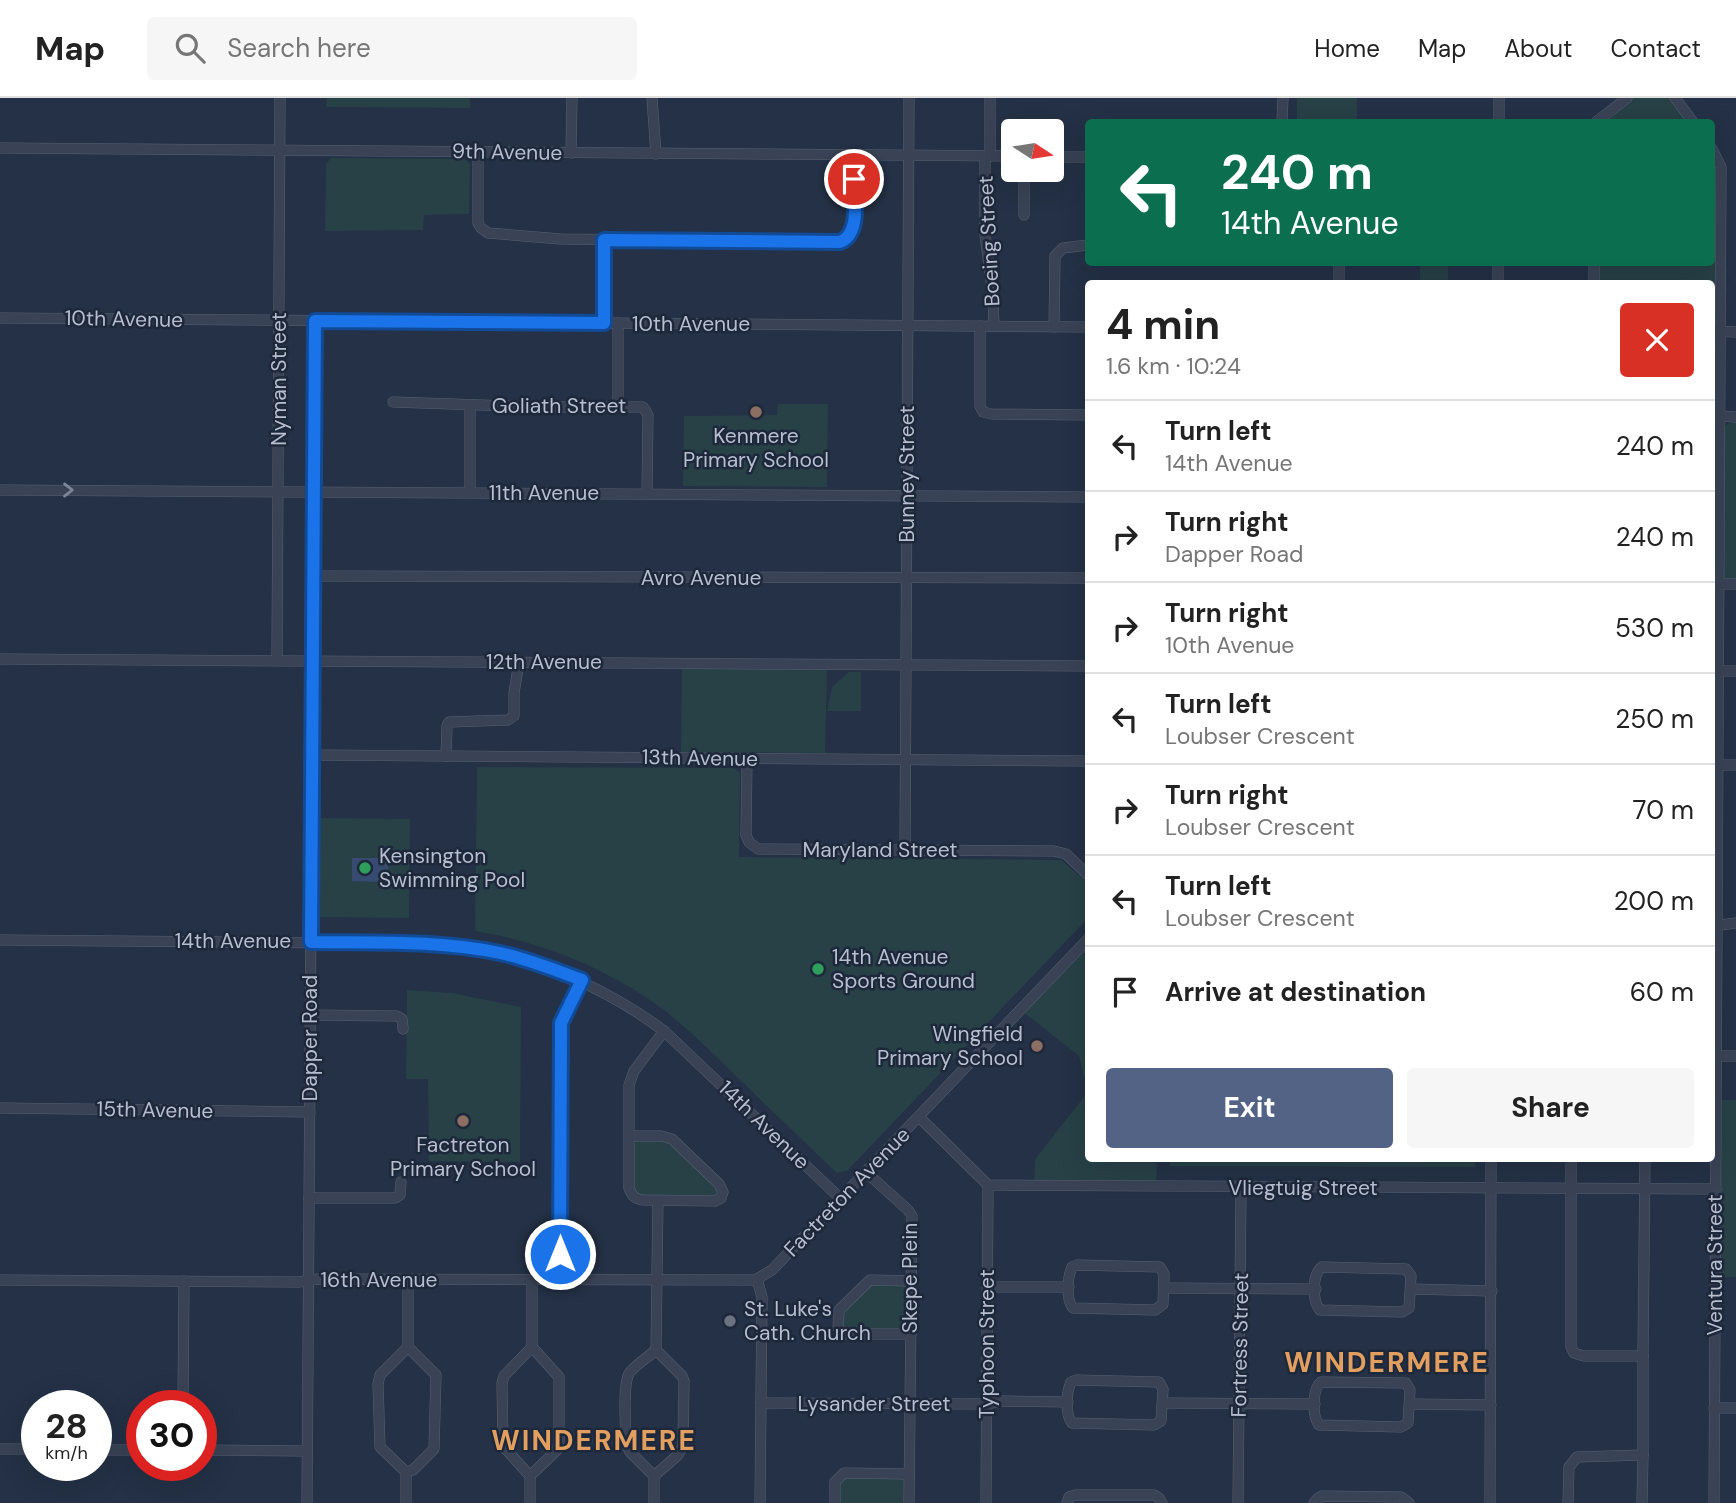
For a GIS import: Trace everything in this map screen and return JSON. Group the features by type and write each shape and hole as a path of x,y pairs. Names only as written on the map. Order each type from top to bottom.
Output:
{"street":[{"name":"Nyman Street","path":"277,659 280,98"},
{"path":"571,153 572,98"},
{"path":"652,98 656,153"},
{"name":"Bunney Street","path":"905,850 909,98"},
{"name":"Boeing Street","path":"990,98 985,235 993,289 994,326"},
{"path":"1282,119 1283,98"},
{"path":"1499,98 1499,119"},
{"path":"1600,119 1627,98"},
{"path":"1675,98 1691,119"},
{"name":"9th Avenue","path":"0,148 1001,156"},
{"path":"478,152 478,220 483,230 490,233 549,238 604,240 843,241 851,235 853,228 854,155"},
{"name":"Ventura Street","path":"1714,1503 1717,1055 1715,671 1720,584 1716,499 1720,416 1716,331 1721,167 1715,155"},
{"path":"1064,157 1085,157"},
{"path":"1024,182 1024,215"},
{"path":"604,240 604,323"},
{"path":"1055,327 1055,256 1063,248 1085,246"},
{"name":"10th Avenue","path":"0,317 1085,327"},
{"name":"Dapper Road","path":"307,1503 315,321"},
{"path":"618,323 618,407"},
{"path":"980,326 980,406 983,412 1085,415"},
{"path":"1716,331 1736,332"},
{"name":"Goliath Street","path":"393,402 643,407 648,412 647,494"},
{"name":"Goliath Street","path":"470,405 470,492"},
{"path":"1720,416 1736,416"},
{"name":"11th Avenue","path":"0,490 1085,497"},
{"name":"Avro Avenue","path":"313,576 1085,578"},
{"path":"1720,584 1736,584"},
{"name":"12th Avenue","path":"0,659 1085,666"},
{"path":"446,756 449,722 508,720 514,716 514,693 519,662"},
{"path":"1715,671 1736,671"},
{"name":"13th Avenue","path":"312,755 1085,761"},
{"name":"Maryland Street","path":"747,759 746,835 754,847 1055,851 1066,854 1085,872"},
{"path":"1715,765 1736,765"},
{"path":"1715,926 1736,923"},
{"name":"14th Avenue","path":"0,940 410,943 471,948 517,957 582,980 636,1010 664,1031 841,1199"},
{"name":"Factreton Avenue","path":"757,1279 769,1273 1085,942"},
{"path":"560,1281 561,1023 582,980"},
{"path":"311,1015 397,1016 402,1019 403,1029"},
{"path":"630,1136 672,1139 722,1188 721,1198 715,1201 658,1201 637,1199 631,1194 629,1085 634,1071 664,1031"},
{"path":"1717,1055 1736,1056"},
{"name":"15th Avenue","path":"0,1108 310,1112"},
{"path":"919,1116 988,1185"},
{"path":"1490,1503 1491,1162"},
{"path":"1571,1162 1571,1347 1574,1353 1584,1356 1643,1356"},
{"path":"1642,1503 1645,1162"},
{"name":"Skepe Plein","path":"866,1172 911,1214 909,1503"},
{"path":"309,1198 395,1198 400,1195 401,1182"},
{"name":"Vliegtuig Street","path":"988,1185 1716,1189"},
{"name":"Typhoon Street","path":"986,1503 988,1185"},
{"name":"Fortress Street","path":"1238,1503 1241,1188"},
{"path":"654,1476 678,1455 683,1446 684,1381 656,1350 658,1201"},
{"path":"1073,1266 1160,1267 1164,1272 1161,1308 1075,1309 1069,1303 1069,1287 1069,1271 1073,1266"},
{"path":"1324,1267 1405,1268 1410,1274 1410,1289 1410,1306 1402,1312 1322,1311 1316,1305 1316,1273 1324,1267"},
{"path":"757,1279 762,1297 760,1503"},
{"name":"16th Avenue","path":"0,1280 745,1282 757,1279"},
{"path":"406,1503 406,1472 380,1447 378,1384 380,1375 408,1347 408,1280"},
{"path":"911,1281 870,1280 840,1308 837,1316 838,1328 844,1334 911,1334"},
{"path":"183,1390 184,1281"},
{"path":"530,1476 556,1450 559,1441 559,1377 532,1347 532,1281"},
{"path":"987,1287 1069,1287"},
{"path":"1164,1288 1316,1289"},
{"path":"1410,1289 1492,1291"},
{"path":"406,1472 413,1470 434,1449 437,1383 434,1371 408,1347"},
{"path":"530,1503 530,1476 503,1446 502,1383 504,1376 532,1347"},
{"path":"654,1503 654,1476 630,1452 626,1444 626,1387 631,1372 656,1350"},
{"path":"1074,1380 1142,1380 1160,1383 1163,1403 1162,1419 1156,1425 1089,1425 1070,1422 1068,1386 1074,1380"},
{"path":"1321,1382 1406,1383 1410,1388 1409,1421 1404,1426 1317,1424 1315,1404 1315,1388 1321,1382"},
{"name":"Lysander Street","path":"761,1403 1068,1402"},
{"path":"1163,1403 1315,1404"},
{"path":"1410,1404 1491,1405"},
{"path":"1714,1408 1736,1408"},
{"path":"0,1449 21,1449"},
{"path":"217,1450 307,1451"},
{"path":"1568,1503 1569,1467 1577,1457 1643,1455"},
{"path":"835,1503 835,1482 841,1474 909,1474"},
{"path":"1067,1503 1069,1497 1075,1495 1154,1495 1162,1503"},
{"path":"1314,1503 1322,1496 1401,1497 1409,1503"}],"green space":[{"path":"327,98 470,98 470,108 326,107"},
{"path":"1297,98 1357,98 1357,119 1297,119"},
{"path":"1632,98 1671,98 1687,119 1604,119"},
{"path":"331,158 465,159 470,164 469,214 424,215 423,230 325,231 326,164"},
{"path":"1715,160 1717,318 1715,323 1715,280 1597,280 1597,266 1715,266"},
{"path":"1420,266 1448,266 1448,280 1420,280"},
{"path":"778,404 828,404 827,487 683,486 684,416 777,415"},
{"path":"1736,421 1736,581 1727,580 1723,576 1724,427"},
{"path":"682,666 827,668 825,753 681,752"},
{"path":"849,672 861,672 861,711 827,711 832,687"},
{"name":"14th Avenue Sports Ground","path":"477,767 734,768 740,773 739,857 1061,860 1085,880 1085,921 847,1171 837,1173 698,1039 657,1005 592,967 570,958 523,942 475,931"},
{"name":"Kensington Swimming Pool","path":"320,818 410,819 409,918 320,917"},
{"path":"1085,946 1085,1080 1079,1056 1021,1010"},
{"name":"Factreton Primary School","path":"407,990 452,993 521,1007 520,1162 429,1161 428,1079 406,1079"},
{"path":"1085,1096 1085,1162 1157,1162 1156,1187 1034,1186 1035,1159"},
{"path":"1720,1100 1736,1100 1736,1277 1719,1277"},
{"path":"666,1139 717,1186 719,1194 716,1197 643,1197 633,1192 632,1146 636,1140"},
{"path":"1170,1162 1475,1162 1475,1167 1170,1166"},
{"path":"870,1283 906,1285 906,1328 903,1331 843,1329 840,1316"},
{"path":"843,1477 904,1478 906,1503 838,1503 838,1485"}],"water":[{"path":"352,858 388,858 388,882 352,881"}],"place":[{"name":"Kenmere Primary School","path":"756,412"},
{"name":"Kensington Swimming Pool","path":"365,868"},
{"name":"14th Avenue Sports Ground","path":"818,969"},
{"name":"Wingfield Primary School","path":"1037,1046"},
{"name":"Factreton Primary School","path":"463,1121"},
{"name":"St. Luke's Cath. Church","path":"730,1321"}],"district":[{"name":"WINDERMERE","path":"1387,1362"},
{"name":"WINDERMERE","path":"594,1440"}],"route":[{"path":"560,1254 560,1035 563,1016 582,980 517,957 471,948 410,943 311,942 315,321 604,323 604,240 840,242 849,237 853,228 854,179"}]}
